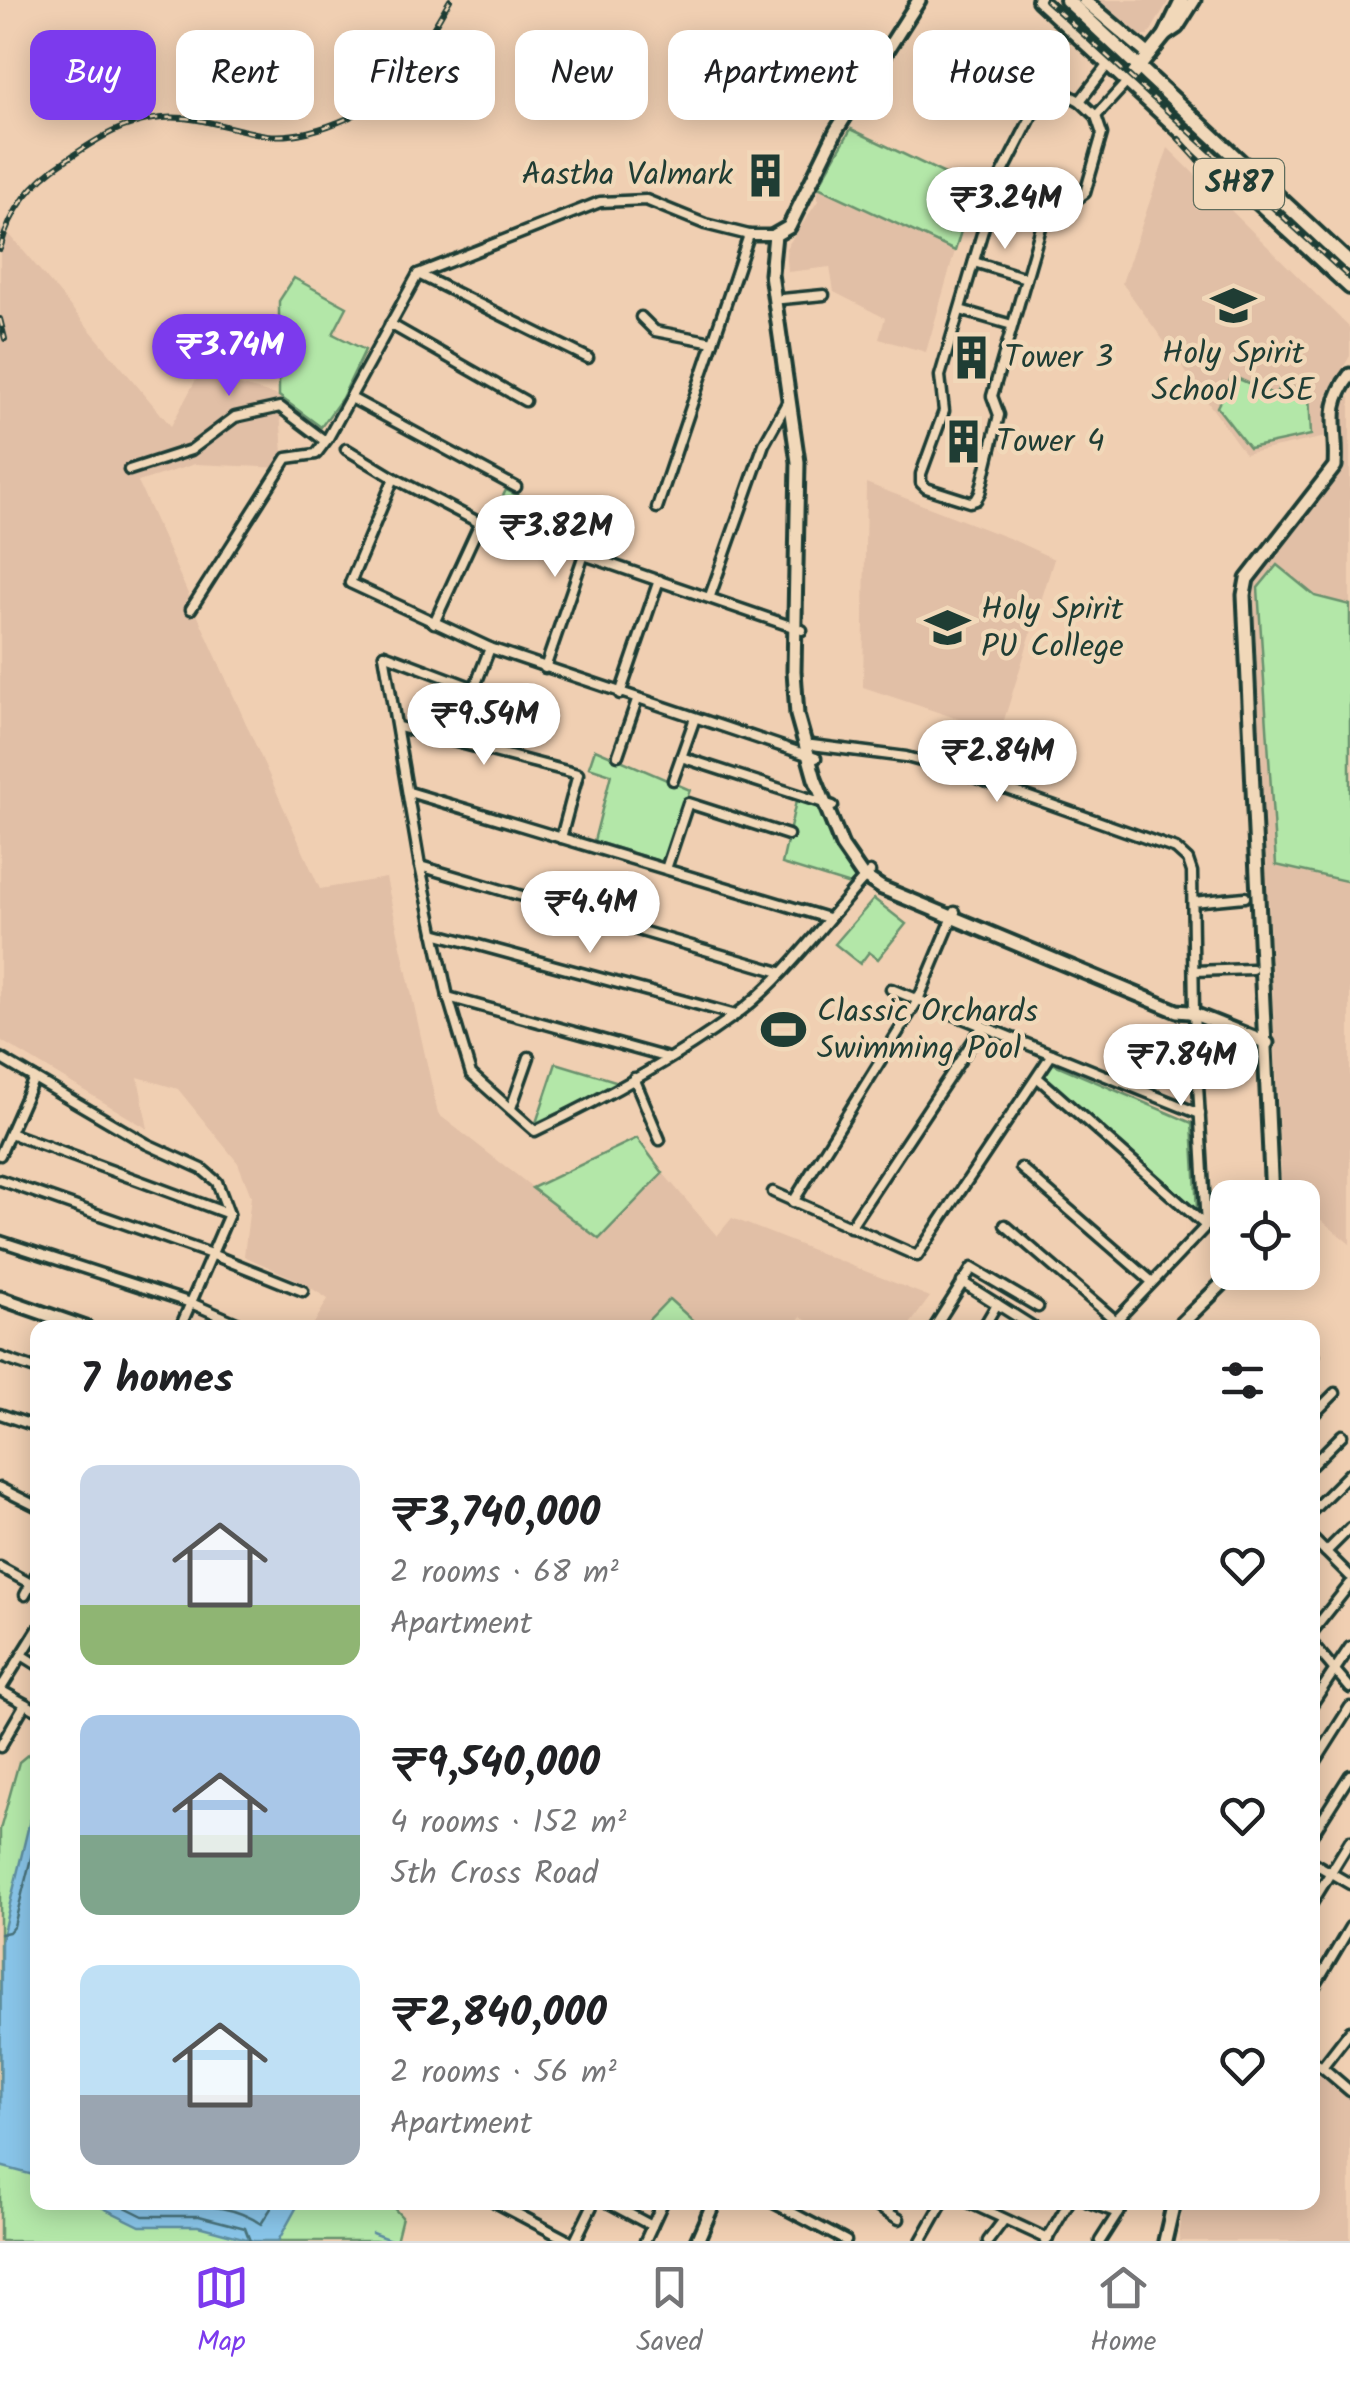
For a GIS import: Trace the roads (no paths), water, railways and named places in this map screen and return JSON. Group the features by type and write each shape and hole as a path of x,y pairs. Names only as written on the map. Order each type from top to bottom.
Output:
{"main road":[{"name":"SH87","path":"1039,0 1350,287"},
{"name":"SH87","path":"1066,0 1350,264"}],"street":[{"path":"191,609 287,458 316,454 326,442 418,274 600,202 646,200 705,224 749,235 775,235 789,227 836,132 919,0"},
{"path":"1084,0 1149,54"},
{"path":"1166,35 1182,0"},
{"path":"1096,116 1177,27 1194,0"},
{"path":"1080,101 1109,64"},
{"path":"1056,88 1080,101 1096,116 1102,134 1085,193 1042,224 992,396 999,415 976,500 970,502 926,488 921,483 921,474 944,411 940,376 996,186 1046,92 1056,88"},
{"path":"657,508 749,235"},
{"path":"775,235 771,274 798,462 799,628"},
{"path":"774,251 805,462 795,700 842,846 868,875 954,916 1267,1043"},
{"path":"974,262 1026,278"},
{"path":"418,274 588,358"},
{"path":"782,299 824,295"},
{"path":"960,310 1012,325"},
{"path":"641,317 655,331 713,342"},
{"path":"390,324 525,401"},
{"path":"1271,1180 1244,596 1247,579 1334,466 1332,410 1338,390 1350,375"},
{"path":"351,398 516,487"},
{"path":"710,596 764,444 789,400"},
{"path":"128,470 191,450 235,416 280,407 326,442"},
{"path":"346,449 480,523 434,623"},
{"path":"394,478 350,583 490,648 637,700 812,752 906,757 954,770 1176,850 1188,860 1193,902 1192,1013 1206,1226 1116,1320"},
{"path":"545,668 601,505"},
{"path":"584,555 799,628"},
{"path":"620,694 659,580"},
{"path":"454,740 490,648"},
{"path":"474,688 384,654 420,866 448,997 471,1074 536,1131 618,1090 736,1015 868,875"},
{"path":"618,755 637,700"},
{"path":"673,780 694,718"},
{"path":"399,727 578,774 561,838"},
{"path":"681,757 794,796 828,803"},
{"path":"409,792 828,918"},
{"path":"666,869 688,803 788,835"},
{"path":"420,866 780,972"},
{"path":"1193,902 1245,897"},
{"path":"793,1202 918,1000 954,916"},
{"path":"434,933 736,1015"},
{"path":"1194,972 1252,969"},
{"path":"891,989 1200,1114"},
{"path":"448,997 668,1058"},
{"path":"850,1227 983,1026"},
{"path":"773,1192 917,1256 1052,1054"},
{"path":"512,1108 530,1057"},
{"path":"0,1058 147,1144 202,1169 217,1182 229,1214 184,1320"},
{"path":"0,1156 34,1078"},
{"path":"634,1078 660,1140"},
{"path":"1038,1078 1206,1226"},
{"path":"10,1133 229,1214"},
{"path":"1021,1168 1151,1281"},
{"path":"0,1180 211,1254 303,1291"},
{"path":"1005,1225 1108,1320"},
{"path":"0,1241 191,1303 230,1320"},
{"path":"939,1320 974,1268 1038,1307"},
{"path":"962,1282 1023,1320"},
{"path":"1184,1320 1215,1290"},
{"path":"0,1298 63,1320"},
{"path":"988,1320 997,1304"},
{"path":"0,1357 30,1367"},
{"path":"1320,1408 1335,1393"},
{"path":"0,1414 30,1424"},
{"path":"1320,1457 1342,1435"},
{"path":"1320,1504 1350,1473"},
{"path":"0,1488 30,1504"},
{"path":"1326,1552 1350,1528"},
{"path":"1320,1546 1350,1576"},
{"path":"0,1567 30,1583"},
{"path":"1320,1622 1350,1584"},
{"path":"25,1595 30,1586"},
{"path":"30,1642 0,1690 30,1708"},
{"path":"1320,1692 1350,1647"},
{"path":"1320,1651 1350,1688"},
{"path":"22,1655 30,1660"},
{"path":"0,1747 26,1704"},
{"path":"1320,1754 1350,1707"},
{"path":"1320,1822 1350,1775"},
{"path":"1320,1890 1350,1841"},
{"path":"1320,1867 1350,1884"},
{"path":"1320,1978 1350,1927"},
{"path":"1350,2031 1322,2067 1350,2091"},
{"path":"511,2210 572,2241 589,2210"},
{"path":"622,2210 652,2226"},
{"path":"645,2241 659,2210"},
{"path":"697,2241 711,2210"},
{"path":"787,2210 846,2241"},
{"path":"884,2210 900,2219"},
{"path":"920,2241 938,2210"},
{"path":"983,2210 1047,2240 1065,2210"},
{"path":"1110,2210 1118,2213"},
{"path":"1100,2241 1120,2210"},
{"path":"1164,2241 1172,2210"},
{"path":"988,2241 1003,2221"}],"water":[{"path":"30,1820 30,2174 0,2166 1,1941"},
{"path":"107,2210 295,2210 278,2241 254,2241 198,2226 140,2226"}],"waterway":[{"path":"372,2233 393,2241"}],"railway":[{"path":"0,249 10,221 33,187 77,152 123,127 176,118 277,136 308,132 348,118 382,96 395,82 450,0"},
{"path":"1046,0 1350,278"},
{"path":"1179,139 1226,191"},
{"path":"0,319 5,339"}],"place":[{"name":"Aastha Valmark","path":"766,175"},
{"name":"Holy Spirit School ICSE","path":"1233,306"},
{"name":"Tower 3","path":"971,358"},
{"name":"Tower 4","path":"963,442"},
{"name":"Holy Spirit PU College","path":"948,628"},
{"name":"Classic Orchards Swimming Pool","path":"784,1030"}]}
